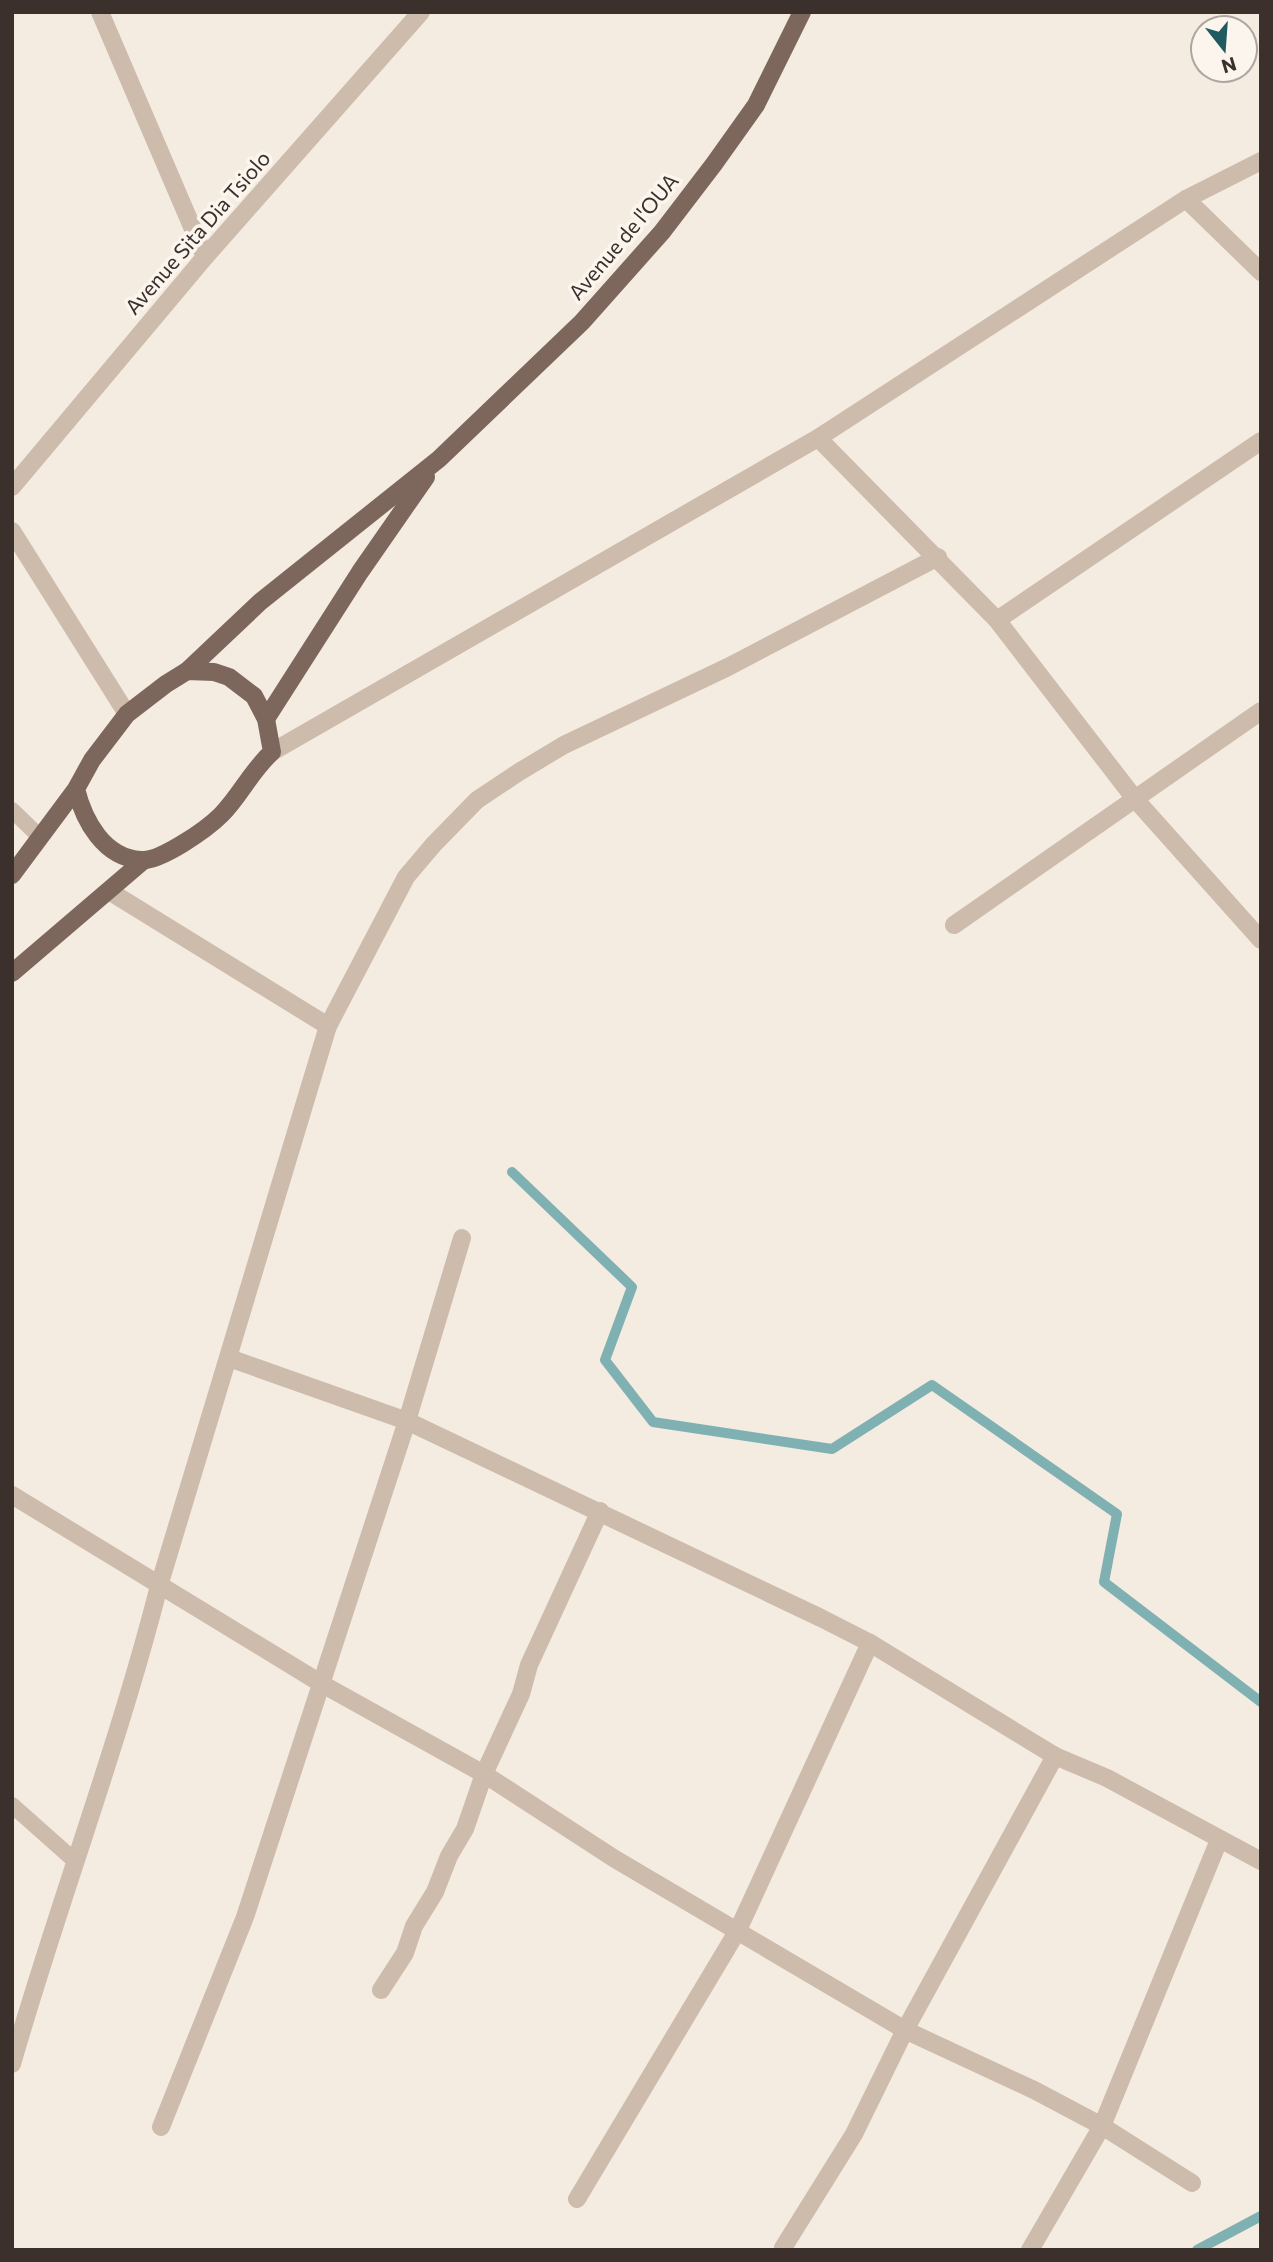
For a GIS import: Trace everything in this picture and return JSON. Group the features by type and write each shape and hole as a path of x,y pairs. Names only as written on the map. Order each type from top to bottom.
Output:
{"main road":[{"name":"Avenue de l'OUA","path":"187,671 260,602 439,459 582,322 662,232 756,105 802,12"},
{"name":"Avenue de l'OUA","path":"266,719 360,572 439,459"},
{"path":"12,875 127,714 166,684 187,671 214,672 237,681 254,695 266,719 272,752 258,765 220,816 168,852 143,861 12,973"},
{"path":"76,789 84,817 107,845 120,855 143,861"}],"street":[{"path":"100,12 205,257"},
{"name":"Avenue Sita Dia Tsiolo","path":"12,487 205,257 417,14"},
{"path":"272,752 818,438 1186,199 1261,161"},
{"path":"1186,199 1261,272"},
{"path":"818,438 997,620 1135,799 1261,940"},
{"path":"997,620 1261,441"},
{"path":"12,531 127,714"},
{"path":"12,2064 142,1653 159,1586 328,1026 406,877 477,800 564,745 728,667 937,558"},
{"path":"954,925 1261,711"},
{"path":"109,891 328,1026"},
{"path":"161,2127 245,1917 407,1421 462,1238"},
{"path":"229,1358 407,1421 821,1618 870,1643 1055,1756 1107,1778 1261,1861"},
{"path":"12,1495 322,1685 484,1774 615,1859 905,2030 1034,2090 1102,2126 1192,2183"},
{"path":"382,1990 405,1953 414,1926 435,1892 449,1856 465,1829 484,1774 521,1694 529,1665 600,1511"},
{"path":"577,2199 738,1930 870,1643"},
{"path":"783,2248 854,2134 905,2030 1055,1756"},
{"path":"1030,2250 1102,2126 1219,1840"}],"lane":[{"path":"12,810 40,837"},
{"path":"12,1805 75,1861"}],"waterway":[{"path":"512,1172 632,1287 605,1360 653,1422 832,1449 932,1385 1117,1514 1104,1582 1261,1702"},
{"path":"1197,2250 1261,2216"}]}
